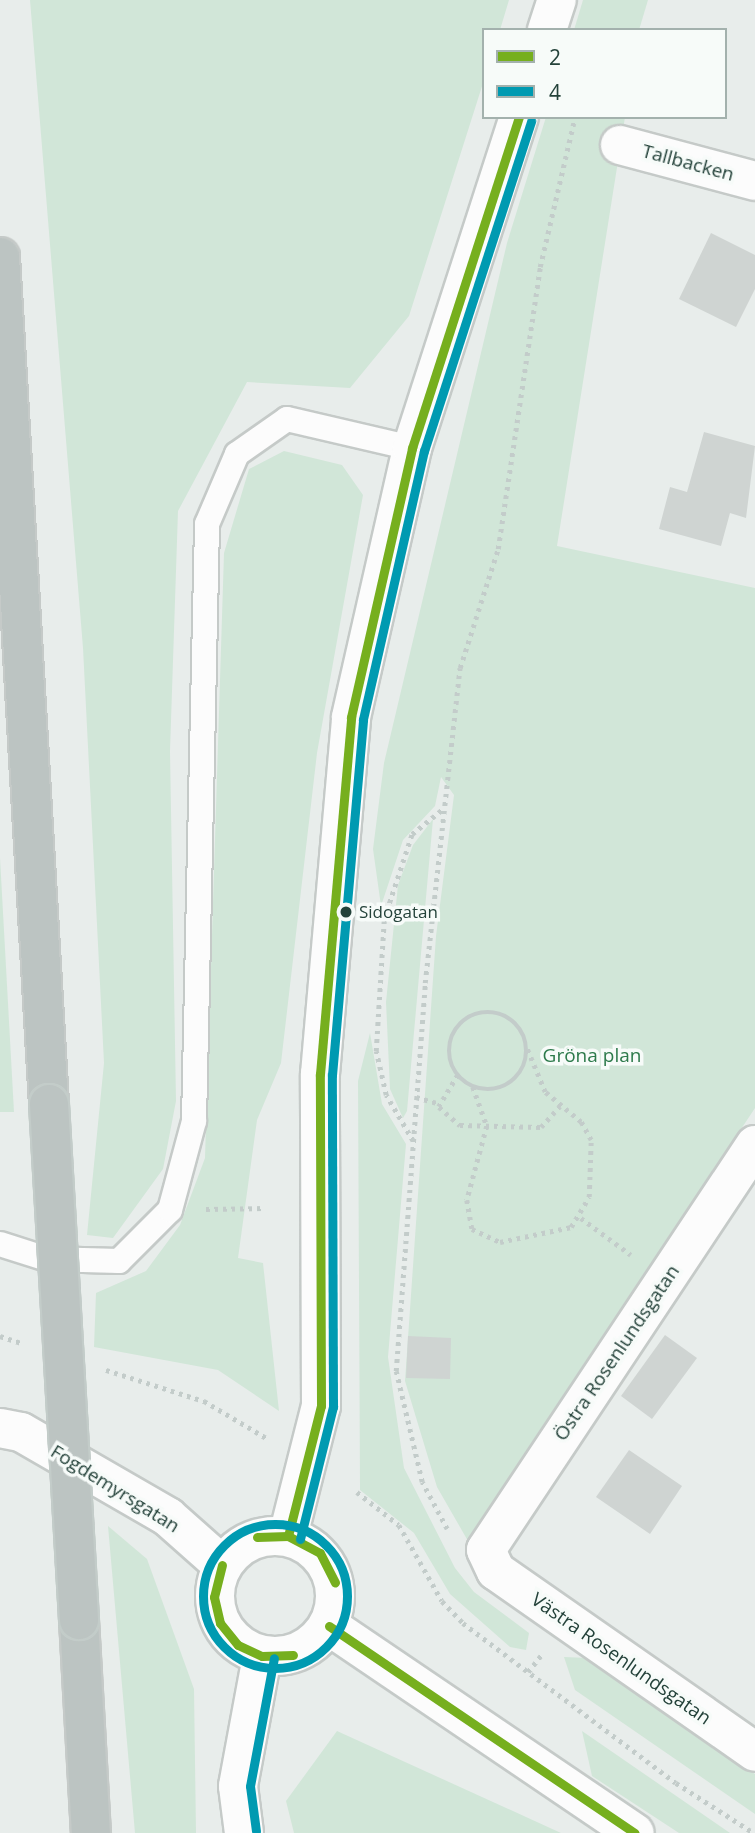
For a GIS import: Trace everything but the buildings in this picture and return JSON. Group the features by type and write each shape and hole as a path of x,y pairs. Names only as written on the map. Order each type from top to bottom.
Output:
{"highway":[{"path":"0,257 91,1833"}],"street":[{"path":"548,28 557,0"},
{"path":"288,1536 321,1406 320,1074 352,717 412,448 518,119"},
{"name":"Tallbacken","path":"620,145 755,181"},
{"name":"Östra Rosenlundsgatan","path":"489,1563 486,1550 755,1145"},
{"name":"Fogdemyrsgatan","path":"0,1428 21,1432 168,1517 222,1565"},
{"path":"288,1536 320,1553 335,1581 329,1626 293,1656 262,1656 237,1645 220,1623 214,1597 222,1565 257,1537 288,1536"},
{"name":"Västra Rosenlundsgatan","path":"489,1563 755,1752"},
{"path":"329,1626 635,1833"},
{"path":"244,1833 238,1786 262,1656"}],"lane":[{"path":"0,1244 47,1259 120,1261 170,1210 194,1121 207,524 237,454 287,419 412,448"}],"path":[{"path":"451,1537 422,1482 396,1371 416,1097 443,809 460,668 498,549 540,267 575,119"},
{"path":"413,1142 386,1095 376,1051 384,919 412,834 443,809"},
{"path":"489,1011 508,1017 522,1030 545,1092 581,1122 591,1140 591,1185 581,1218 541,1237 499,1242 479,1236 469,1223 467,1200 488,1126 474,1087 458,1075 449,1047 470,1016 489,1011"},
{"path":"474,1087 510,1083 524,1068 527,1049"},
{"path":"440,1104 458,1075"},
{"path":"416,1097 440,1104 449,1121 488,1126 541,1127 559,1106"},
{"path":"170,1210 263,1208"},
{"path":"581,1218 667,1278"},
{"path":"0,1336 26,1344"},
{"path":"102,1368 204,1401 271,1441"},
{"path":"357,1492 399,1525 442,1601 463,1623 676,1783 754,1833"}],"green space":[{"path":"30,0 509,0 501,28 482,28 482,86 409,316 350,388 247,382 178,511 170,751 176,1101 163,1169 113,1238 87,1235 104,1063 83,648"},
{"path":"583,0 648,0 640,28 575,28"},
{"name":"Gröna plan","path":"545,119 625,119 557,546 755,588 755,1108 468,1541 437,1487 405,1381 436,936 454,795 441,777 435,806 403,840 381,906 373,849 384,763 507,243"},
{"path":"284,451 342,465 363,495 317,753 281,1063 257,1120 238,1258 263,1263 279,1411 218,1370 94,1347 96,1293 146,1271 180,1225 205,1158 224,553 249,469"},
{"path":"433,819 407,1111 403,1118 390,1089 386,1002 398,885 413,845"},
{"path":"0,858 14,1112 0,1112"},
{"path":"370,1033 382,1104 406,1144 388,1357 404,1468 455,1568 474,1592 529,1633 526,1650 510,1647 450,1594 414,1533 360,1490 358,1081"},
{"path":"108,1526 147,1559 194,1689 196,1833 135,1833"},
{"path":"564,1657 588,1658 755,1774 755,1814 575,1690"},
{"path":"337,1731 561,1833 294,1833 286,1801"},
{"path":"582,1731 730,1833 679,1833 592,1776"}],"transit line":[{"name":"2","path":"288,1536 321,1406 320,1074 351,717 412,448 518,119"},
{"name":"4","path":"300,1539 333,1407 332,1075 363,719 424,451 531,121"},
{"name":"4","path":"275,1524 303,1529 326,1545 342,1568 347,1596 342,1624 326,1647 303,1663 275,1668 247,1663 224,1647 208,1624 203,1596 208,1568 224,1545 247,1529 275,1524"},
{"name":"2","path":"257,1537 288,1536 320,1553 335,1582"},
{"name":"2","path":"222,1565 214,1597 220,1623 238,1645 262,1656 293,1655"},
{"name":"2","path":"329,1626 635,1833"},
{"name":"4","path":"256,1831 250,1786 274,1658"}],"place":[{"name":"Sidogatan","path":"346,912"}]}
